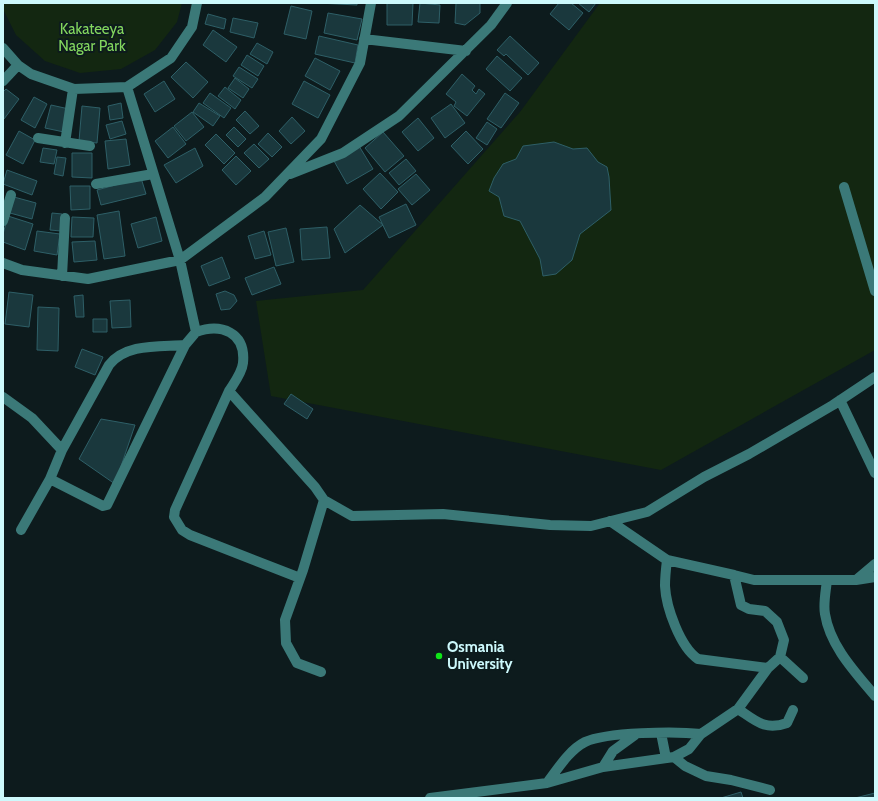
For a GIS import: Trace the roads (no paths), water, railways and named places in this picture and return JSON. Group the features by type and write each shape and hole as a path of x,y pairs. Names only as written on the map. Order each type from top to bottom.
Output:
{"street":[{"path":"3,48 18,65 31,74 73,89 127,87 171,58 192,27 197,3"},
{"path":"3,263 22,270 88,279 180,260 266,197 321,139 360,63 371,3"},
{"path":"286,176 343,154 399,116 491,25 507,3"},
{"path":"364,38 466,51"},
{"path":"3,81 18,65"},
{"path":"127,87 180,260 196,332"},
{"path":"65,143 73,89"},
{"path":"38,138 90,146"},
{"path":"96,184 153,174"},
{"path":"844,187 875,291"},
{"path":"3,221 11,195"},
{"path":"62,276 65,218"},
{"path":"50,479 103,506 107,505 185,345 196,332 209,328 223,329 236,336 242,347 243,364 238,377 229,391 175,510 174,517 182,530 190,535 300,578"},
{"path":"21,530 50,479 62,450 109,365 116,357 129,350 185,345"},
{"path":"229,391 290,458 324,500 352,516 443,514 550,525 591,526 647,512 704,477 749,454 840,400 875,377"},
{"path":"3,397 32,418 62,450"},
{"path":"840,400 875,472"},
{"path":"321,672 297,663 286,643 285,620 300,578 324,500"},
{"path":"610,521 667,560 734,576 754,580 856,580 875,577"},
{"path":"667,560 665,586 668,601 683,644 690,654 698,659 768,668"},
{"path":"856,580 875,564"},
{"path":"430,798 547,783 603,767 670,758 689,749 701,734 738,709 768,668 780,657 784,640 777,622 765,611 749,610 741,605 734,576"},
{"path":"827,580 825,613 830,632 847,663 875,696"},
{"path":"780,657 803,678"},
{"path":"738,709 759,723 776,727 787,723 793,710"},
{"path":"547,783 569,755 584,742 636,734 685,732 701,734"},
{"path":"661,733 670,758 685,766 706,776 731,780 770,790"},
{"path":"603,767 613,750 636,734"}],"place":[{"name":"Osmania University","path":"439,656"}],"park label":[{"name":"Kakateeya Nagar Park","path":"92,38"}]}
